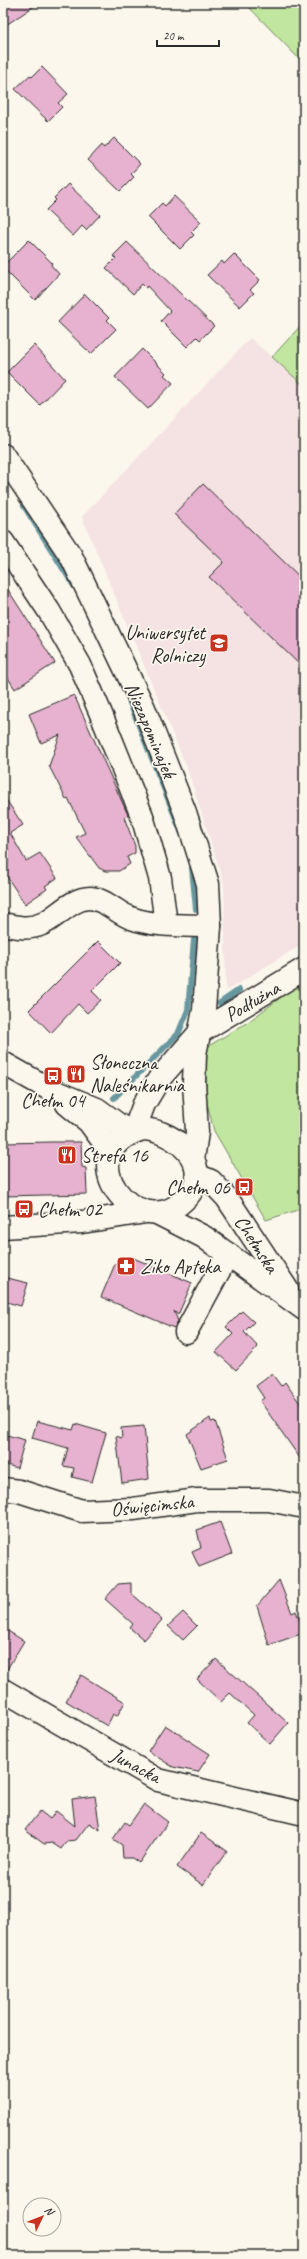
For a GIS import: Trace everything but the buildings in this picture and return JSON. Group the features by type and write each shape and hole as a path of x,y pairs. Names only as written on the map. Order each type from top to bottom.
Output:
{"street":[{"name":"Niezapominajek","path":"3,455 71,556 144,708 185,812 208,884 210,926 204,1010 200,1032"},
{"path":"3,542 49,611 80,665 101,714 142,816 160,878 166,924"},
{"path":"3,924 28,928 42,924 77,901 89,898 99,901 131,918 166,924 210,926"},
{"name":"Podłużna","path":"132,1132 144,1104 160,1079 200,1032 304,969"},
{"path":"3,1227 82,1222 173,1209 186,1199 195,1167 197,1132 194,1082 195,1054 200,1032"},
{"path":"3,1064 51,1090 97,1110 132,1132"},
{"path":"51,1090 89,1122 111,1152"},
{"path":"151,1212 119,1196 113,1188 108,1161 111,1152 120,1140 132,1132 143,1129 156,1130 168,1135 186,1148 195,1167"},
{"name":"Chełmska","path":"195,1167 227,1198 300,1305"},
{"path":"82,1222 99,1209 107,1198 110,1177"},
{"name":"Chełmska","path":"151,1212 204,1237 300,1305"},
{"path":"186,1332 228,1254"},
{"name":"Oświęcimska","path":"3,1489 19,1491 82,1511 133,1509 197,1500 269,1500 304,1507"},
{"name":"Junacka","path":"3,1690 158,1780 304,1814"}],"shaded area":[{"name":"Uniwersytet Rolniczy","path":"250,338 304,386 304,943 226,991 224,883 187,768 82,517"}],"green space":[{"path":"245,3 304,3 304,64"},
{"path":"304,322 304,386 272,357"},
{"path":"304,980 304,1208 266,1220 214,1131 206,1099 207,1047 248,1022"}],"waterway":[{"path":"24,506 74,586"},
{"path":"130,703 182,834"},
{"path":"192,868 196,909"},
{"path":"114,1098 178,1034 188,1010 194,940"},
{"path":"220,1003 239,990"}],"place":[{"name":"Uniwersytet Rolniczy","path":"219,643"},
{"name":"Słoneczna Naleśnikarnia","path":"76,1074"},
{"name":"Chełm 04","path":"53,1076"},
{"name":"Strefa 16","path":"67,1155"},
{"name":"Chełm 06","path":"244,1187"},
{"name":"Chełm 02","path":"24,1209"},
{"name":"Ziko Apteka","path":"126,1266"}]}
